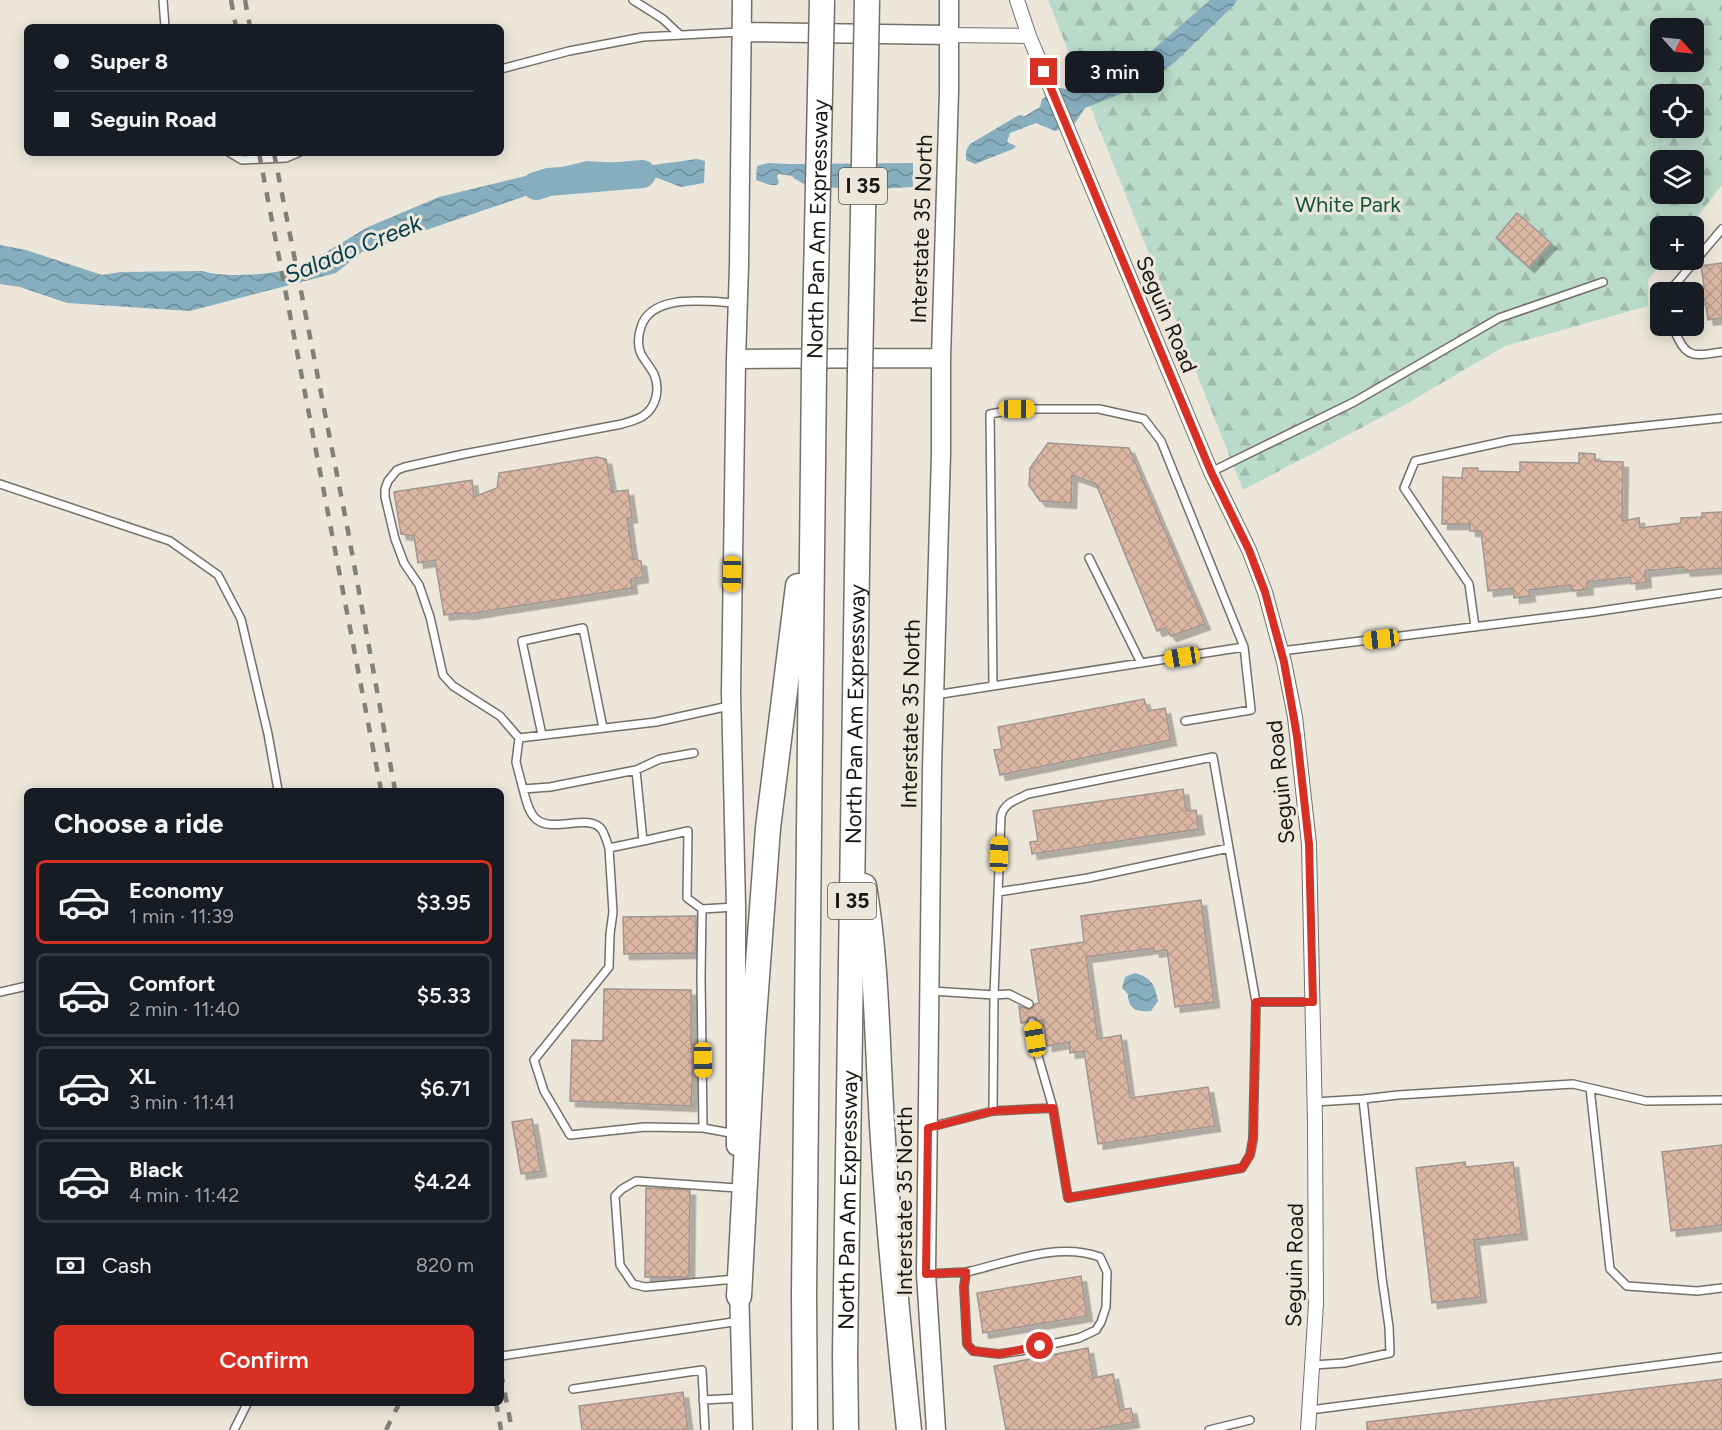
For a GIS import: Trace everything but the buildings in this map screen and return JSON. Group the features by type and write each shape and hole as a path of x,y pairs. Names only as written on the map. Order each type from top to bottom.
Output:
{"highway":[{"name":"North Pan Am Expressway","path":"805,1430 804,1294 814,370 822,0"},
{"name":"North Pan Am Expressway","path":"846,1430 845,1355 867,0"},
{"path":"739,1287 753,1030 768,828 813,458"},
{"path":"854,823 869,916 884,1167 909,1430"}],"main road":[{"path":"742,0 731,706 736,907 736,1134 743,1430"},
{"name":"Interstate 35 North","path":"936,1430 926,1274 934,695 949,91 949,0"},
{"path":"742,32 949,35"},
{"path":"736,359 941,358"}],"street":[{"name":"Seguin Road","path":"1017,0 1029,36 1072,141 1211,472 1249,550 1265,592 1295,717 1309,844 1315,1102 1316,1304 1308,1430"},
{"path":"949,35 1029,36"}],"lane":[{"path":"163,0 165,24"},
{"path":"633,0 663,19 680,35"},
{"path":"504,68 569,51 632,39 742,32"},
{"path":"235,156 242,160 291,156"},
{"path":"1677,282 1722,229"},
{"path":"1211,472 1354,402 1499,318 1603,282"},
{"path":"736,1134 703,1128 645,1126 570,1135 544,1091 534,1060 609,967 613,912 609,848 602,829 593,823 556,825 545,824 535,819 529,808 516,762 519,738 500,716 453,686 443,675 430,617 419,585 404,563 394,539 385,489 397,470 405,467 622,424 644,415 657,398 654,374 641,354 638,343 643,322 649,313 669,303 695,301 738,303"},
{"path":"1677,336 1683,349 1694,355 1722,352"},
{"path":"993,686 990,414 1017,409 1099,410 1144,419 1161,441 1244,647 1251,710 1185,721"},
{"path":"1475,627 1469,584 1404,488 1415,461 1511,440 1722,418"},
{"path":"0,484 170,541 218,575 241,619 268,734 278,788"},
{"path":"1089,558 1141,663"},
{"path":"1281,651 1593,612 1722,593"},
{"path":"542,735 522,641 583,628 603,728"},
{"path":"934,695 1244,647"},
{"path":"519,738 656,723 731,706"},
{"path":"523,789 550,787 636,770 660,759 694,753"},
{"path":"993,1111 994,995 1002,810 1007,804 1028,794 1213,757 1256,1002 1253,1139 1250,1155 1242,1168 1068,1198 1053,1108 1038,1056 1032,1022"},
{"path":"636,770 643,841"},
{"path":"609,848 688,831 687,898 702,909 736,907"},
{"path":"998,892 1088,878 1229,848"},
{"path":"702,909 703,1128"},
{"path":"0,992 24,987"},
{"path":"929,991 1009,994 1029,1004"},
{"path":"1256,1002 1313,1002"},
{"path":"1315,1102 1573,1084 1646,1101 1722,1100"},
{"path":"1590,1088 1610,1269 1627,1286 1697,1291 1722,1288"},
{"path":"1313,1365 1344,1363 1390,1353 1389,1327 1362,1099"},
{"path":"928,1128 993,1111 1053,1108"},
{"path":"737,1188 636,1181 615,1196 620,1265 633,1284 645,1287 739,1287"},
{"path":"926,1274 966,1272 1060,1250 1084,1251 1100,1257 1107,1272 1106,1307 1096,1330 1079,1338 999,1354 973,1351 967,1344 964,1287 966,1272"},
{"path":"504,1356 740,1321"},
{"path":"1310,1410 1722,1357"},
{"path":"573,1389 702,1370 705,1430"},
{"path":"704,1400 742,1398"},
{"path":"234,1430 246,1406"},
{"path":"1209,1430 1250,1420"}],"green space":[{"name":"White Park","path":"1048,0 1722,0 1722,185 1698,216 1650,216 1650,270 1656,270 1648,280 1648,306 1505,346 1401,407 1243,490"}],"water":[{"path":"1210,0 1237,0 1175,62 1146,84 1085,108 1075,123 1055,131 1036,123 1010,133 1007,142 1016,146 1013,149 975,164 966,160 966,151 970,144 1019,115 1025,116 1040,107 1042,99 1061,88 1077,91 1141,60"},
{"path":"697,159 705,161 704,183 681,187 657,178 614,180 590,174 362,252 336,273 190,311 67,303 20,287 0,284 0,245 26,250 102,275 121,272 203,271 231,275 269,273 288,270 319,259 368,227 439,197 587,161 653,165"},
{"path":"768,163 913,163 913,187 876,189 809,187 792,176 779,174 777,185 770,185 756,180 757,166"},
{"path":"1135,973 1145,977 1154,986 1158,1001 1151,1011 1142,1011 1132,1007 1128,994 1122,988 1125,977"}],"waterway":[{"name":"Salado Creek","path":"536,186 549,182 642,174"}],"railway":[{"path":"231,0 235,24"},
{"path":"245,0 249,24"},
{"path":"260,156 381,788"},
{"path":"275,156 348,531 395,788"},
{"path":"504,1389 512,1430"},
{"path":"386,1430 398,1406"},
{"path":"497,1406 501,1430"}],"route":[{"path":"1040,1346 999,1354 973,1351 967,1344 964,1287 966,1272 926,1274 928,1128 993,1111 1053,1108 1068,1198 1242,1168 1250,1155 1253,1139 1256,1002 1313,1002 1309,844 1295,717 1284,662 1265,592 1249,550 1211,472 1044,72"}]}
